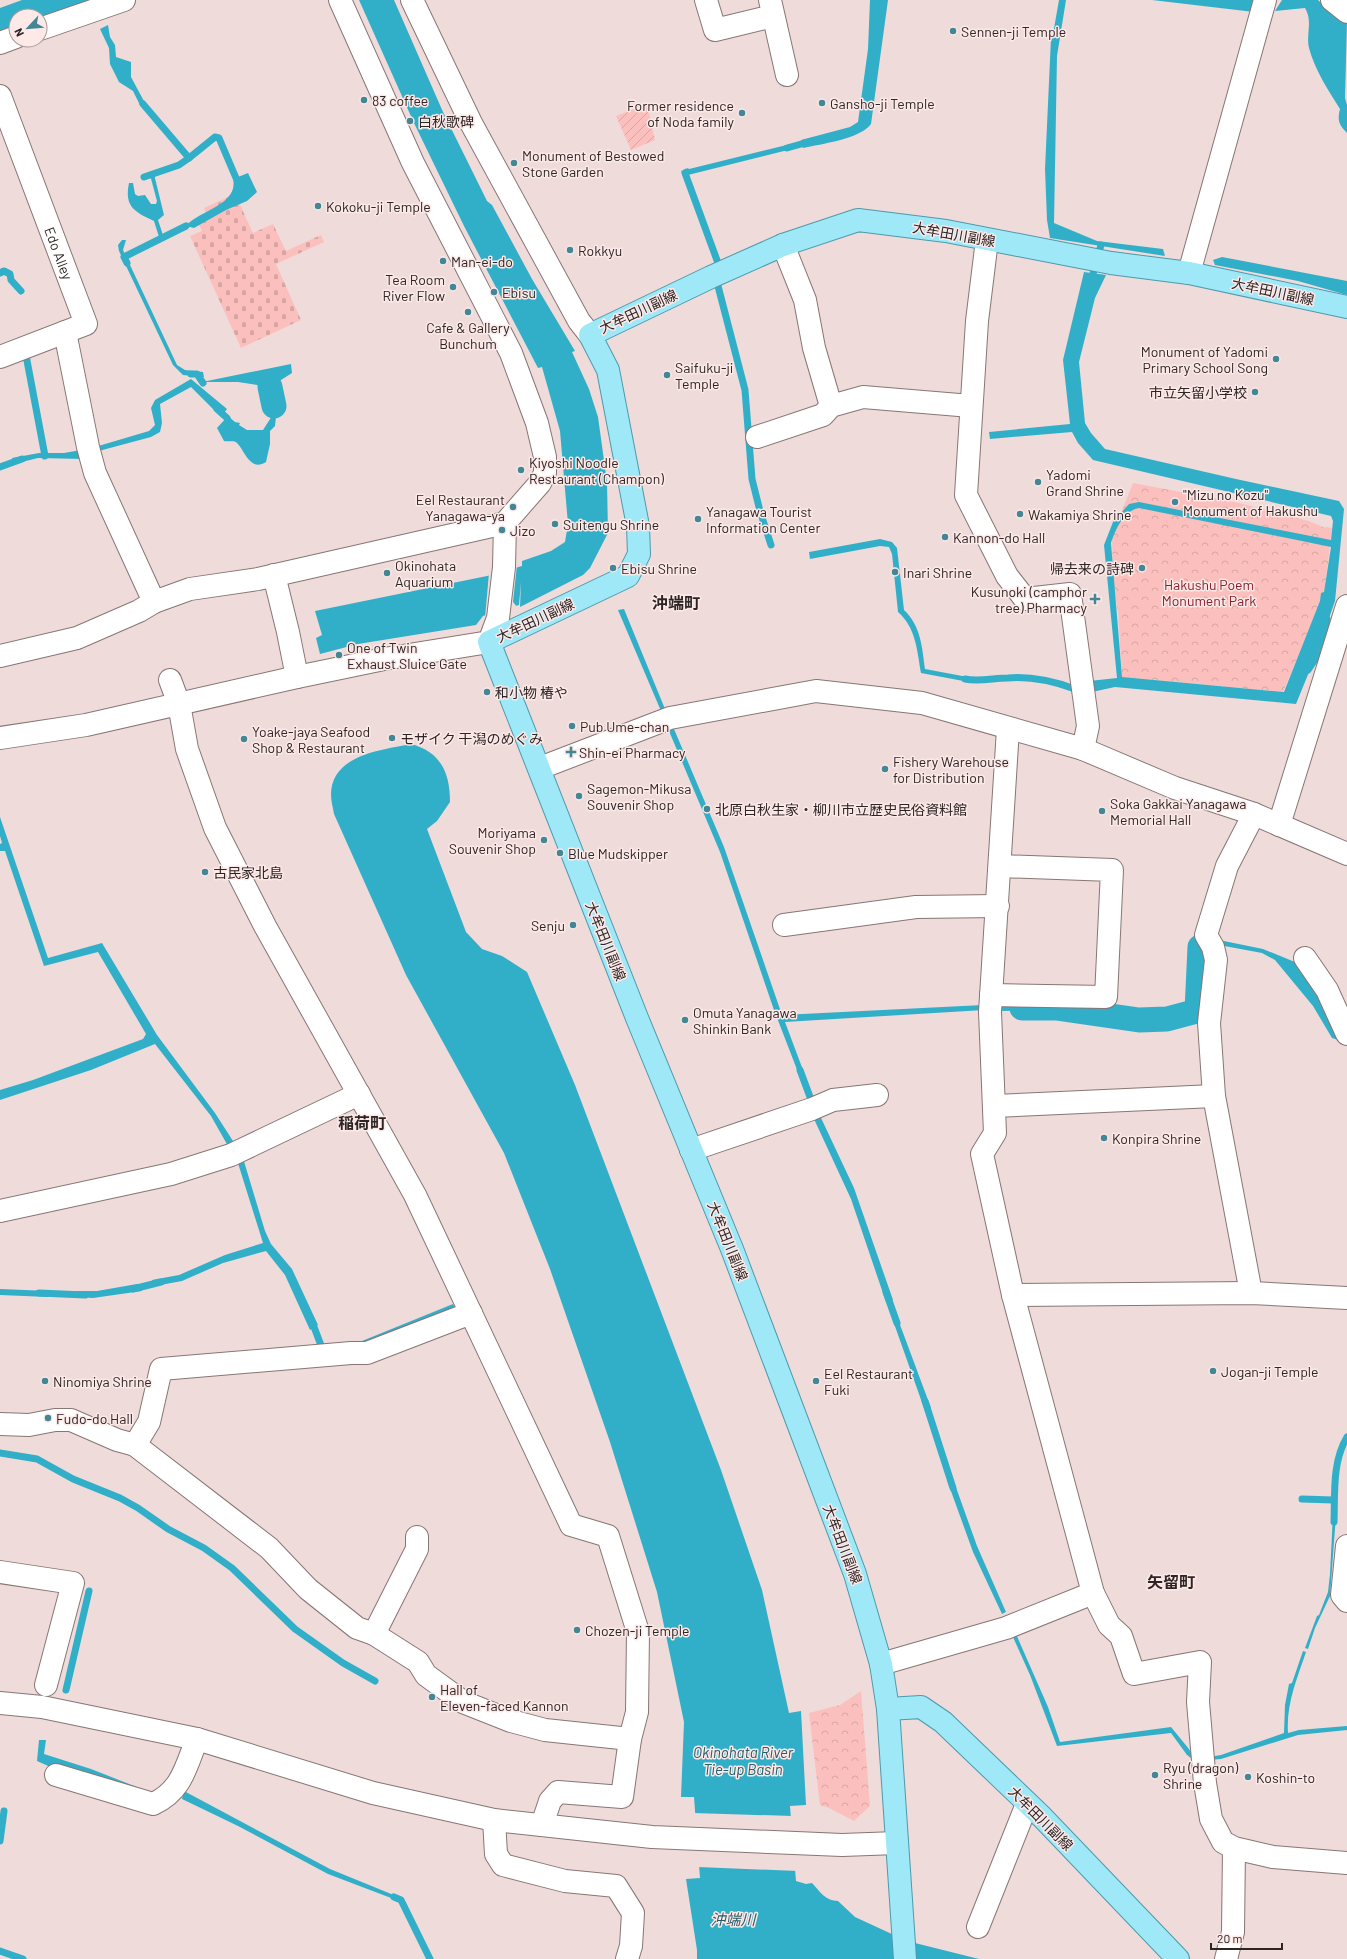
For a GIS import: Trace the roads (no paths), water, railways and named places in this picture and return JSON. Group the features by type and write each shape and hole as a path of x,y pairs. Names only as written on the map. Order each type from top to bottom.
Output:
{"main road":[{"name":"大牟田川副線","path":"905,1959 888,1709 881,1664 855,1574 734,1256 588,896 540,768 489,642 628,576 639,554 638,526 608,370 590,334 719,273 783,245 858,220 946,231 986,240 1084,257 1107,263 1189,273 1347,307"},
{"name":"大牟田川副線","path":"888,1709 921,1707 943,1722 1042,1817 1178,1959"}],"street":[{"path":"48,26 124,0"},
{"path":"0,656 77,638 139,611 154,602 190,589 244,582 505,523 540,483 545,473 545,456 537,423 511,353 414,163 340,0"},
{"path":"412,0 471,123 579,321 590,334"},
{"path":"706,0 714,30 771,8 787,75"},
{"path":"1189,273 1265,0"},
{"path":"1332,0 1347,12"},
{"name":"Edo Alley","path":"0,96 86,324 0,357"},
{"path":"986,240 977,321 966,494 1007,576 1025,599 1070,594 1088,726 1083,749"},
{"path":"783,245 805,300 814,348 831,406"},
{"path":"66,332 88,451 94,473 154,602"},
{"path":"757,437 823,415 831,406 863,397 971,406"},
{"path":"0,738 86,725 297,677 384,659 489,642 498,618 504,567 505,523"},
{"path":"274,575 297,677"},
{"path":"1279,825 1345,613"},
{"path":"170,680 179,704 187,749 216,828 265,926 415,1195 571,1525 608,1536 638,1632 637,1712 630,1739 622,1797 558,1792 550,1801 542,1825"},
{"path":"540,768 670,718 811,691 922,703 1008,729 1083,749 1175,788 1254,814 1347,854"},
{"path":"1008,729 991,1003 995,1133 982,1154 1013,1295 1094,1593 1108,1625 1121,1636 1134,1674 1200,1662 1198,1702 1211,1820 1223,1842 1234,1848 1273,1857 1347,1863"},
{"path":"1251,1293 1214,1096 1208,1023 1214,953 1206,935 1227,866 1254,814"},
{"path":"991,1003 1106,997 1112,870 1000,866"},
{"path":"784,926 916,907 998,906"},
{"path":"1305,958 1327,990 1347,1034"},
{"path":"0,1211 163,1176 236,1153 359,1094"},
{"path":"691,1150 816,1108 833,1100 877,1095"},
{"path":"994,1106 1214,1096"},
{"path":"1013,1295 1251,1293 1347,1298"},
{"path":"135,1445 149,1422 161,1369 351,1353 367,1353 471,1313"},
{"path":"0,1424 29,1425 55,1420 71,1420 118,1440 135,1445 269,1548 308,1589 357,1628 374,1634 418,1662 426,1675 464,1702 511,1722 545,1730 630,1739"},
{"path":"374,1634 417,1549 417,1537"},
{"path":"1347,1546 1342,1595 1347,1601"},
{"path":"0,1572 73,1583 46,1685"},
{"path":"881,1664 1011,1626 1094,1593"},
{"path":"0,1703 42,1706 197,1739 373,1793 494,1820 652,1837 842,1845 897,1843"},
{"path":"56,1775 153,1804 166,1798 177,1786 197,1739"},
{"path":"978,1927 1027,1804"},
{"path":"494,1820 496,1854 503,1865 565,1881 616,1886 633,1913 630,1946 626,1959"},
{"path":"1226,1959 1233,1932 1234,1848"}],"water":[{"path":"22,0 90,0 48,15 48,8 8,8 8,30 0,33 0,8"},
{"path":"359,0 394,0 443,112 487,201 492,205 532,279 575,351 572,352 589,389 598,417 607,482 608,533 590,568 583,575 520,607 521,582 519,605 483,616 476,625 358,644 320,654 316,638 322,635 315,611 487,576 522,566 522,561 551,551 565,542 568,524 560,431 542,367 538,368 464,226 414,123"},
{"path":"870,0 888,0 871,124 858,134 830,143 803,148 801,140 850,127 858,122 868,49"},
{"path":"1059,0 1066,0 1057,56 1054,223 1097,241 1163,249 1165,256 1050,238 1047,220 1045,169 1051,38"},
{"path":"1152,0 1256,0 1254,12"},
{"path":"1282,0 1318,0 1334,15 1347,21 1345,98 1347,105 1347,133 1339,122 1340,109 1322,80 1309,48 1309,18 1305,8 1275,11"},
{"path":"108,25 110,37 115,45 116,57 131,62 131,77 145,103 140,105 133,91 119,82 110,64 109,48 100,29"},
{"path":"795,143 796,148 688,175 689,178 686,179 681,171"},
{"path":"248,173 257,192 247,201 226,210 194,228 186,226 191,221 224,201 230,195 233,188 233,179"},
{"path":"154,174 164,215 158,220 164,238 160,240 154,221 141,215 132,208 128,198 129,183 133,183 135,194 138,196 145,195 151,204 156,204 157,201 150,175"},
{"path":"122,240 126,240 123,250 177,365 185,370 203,372 204,377 183,375 173,365 119,251 118,245"},
{"path":"1222,257 1347,281 1347,295 1298,281 1215,265 1213,260"},
{"path":"1084,272 1106,275 1095,298 1079,362 1085,423 1091,433 1105,449 1339,501 1344,509 1335,601 1318,650 1296,704 1115,687 1092,692 1089,681 1117,678 1104,545 1113,522 1129,504 1139,502 1331,540 1333,521 1331,516 1093,460 1078,443 1072,432 990,439 989,432 1070,424 1063,360","holes":["1139,508 1331,547 1324,592 1321,593 1320,601 1284,692 1122,677 1111,543 1121,521 1133,510"]},
{"path":"291,364 292,373 270,387 238,382 202,382"},
{"path":"191,379 227,409 221,417 191,387 160,404 162,423 160,432 151,437 95,452 95,447 149,431 155,425 151,408 155,400"},
{"path":"271,405 277,407 275,426 270,431 270,444 266,462 256,464 248,459 236,442 224,441 217,428 228,416 235,422 240,423 239,425 247,430 263,430 272,416"},
{"path":"81,450 83,459 38,458 14,464 12,458 39,453 64,453"},
{"path":"880,539 892,542 897,548 904,610 910,616 920,637 925,669 973,678 974,683 921,673 917,648 912,632 909,625 898,612 892,554 889,547 880,546 810,559 809,552"},
{"path":"624,609 665,709 661,711 618,610"},
{"path":"674,729 724,847 782,1015 983,1005 984,1010 785,1022 806,1078 801,1080 774,1010 720,852 669,731"},
{"name":"Okinohata River Tie-up Basin","path":"411,744 430,752 437,758 446,773 450,792 450,802 437,821 427,829 466,932 482,949 502,956 527,972 575,1085 721,1470 762,1590 789,1713 801,1711 806,1805 790,1806 796,1881 806,1884 812,1883 824,1895 834,1901 838,1901 855,1917 907,1941 979,1959 697,1959 697,1950 686,1879 700,1878 694,1797 681,1797 684,1722 657,1592 610,1442 550,1269 504,1153 406,975 334,814 331,795 333,782 339,771 348,763 373,752"},
{"path":"0,817 48,958 102,943 157,1035 215,1113 233,1141 228,1146 211,1116 155,1044 91,1070 0,1100 0,1090 33,1080 143,1039 146,1034 98,952 44,966 5,851 0,851 0,844 2,843 0,836"},
{"path":"1219,940 1263,949 1307,967 1347,1043 1332,1038 1313,1006 1275,960 1262,953 1219,945"},
{"path":"999,1005 1055,1005 1056,1010 997,1011"},
{"path":"1196,1008 1197,1014 1163,1021 1142,1022 1107,1018 1108,1012 1152,1016 1185,1012"},
{"path":"814,1103 854,1188 893,1300 886,1302 851,1199 808,1106"},
{"path":"243,1158 265,1231 271,1244 292,1269 318,1325 310,1330 285,1275 266,1251 223,1263 182,1281 155,1286 152,1280 179,1275 225,1255 263,1243 237,1160"},
{"path":"137,1284 140,1285 142,1291 93,1298 76,1297 76,1291 97,1291"},
{"path":"0,1289 49,1291 48,1297 0,1295"},
{"path":"453,1304 456,1310 363,1348 362,1341"},
{"path":"896,1314 931,1408 925,1411 891,1315"},
{"path":"953,1479 977,1546 1006,1612 1002,1614 973,1552 947,1480"},
{"path":"1333,1514 1336,1515 1330,1596 1315,1628 1308,1649 1305,1648 1328,1592"},
{"path":"1012,1625 1048,1707 1060,1742 1171,1727 1189,1749 1196,1762 1187,1755 1171,1733 1057,1746 1030,1675 1008,1626"},
{"path":"1303,1651 1306,1652 1290,1702 1288,1733 1299,1730 1347,1726 1347,1730 1298,1735 1221,1759 1209,1760 1209,1757 1221,1755 1284,1733 1285,1705 1289,1684 1292,1683"},
{"path":"39,1740 46,1740 44,1754 91,1769 147,1791 55,1769 37,1761"},
{"path":"184,1791 330,1869 401,1898 401,1900 399,1901 328,1874 238,1826 182,1799"}],"waterway":[{"path":"143,104 189,158 215,137 219,138 236,178"},
{"path":"787,148 812,141"},
{"path":"144,177 179,165 189,158"},
{"path":"687,172 685,173 718,263 718,286 745,390 752,479 771,545"},
{"path":"127,263 124,257 186,226"},
{"path":"1091,281 1101,245"},
{"path":"0,273 4,271 10,274 11,280 21,291"},
{"path":"25,350 45,456"},
{"path":"191,374 197,374 203,383"},
{"path":"270,387 274,406"},
{"path":"217,409 227,418"},
{"path":"0,467 22,459"},
{"path":"1308,670 1322,649 1327,619"},
{"path":"965,679 981,680 1034,678 1050,681 1075,689 1080,688"},
{"path":"1022,1008 1056,1008 1139,1020 1167,1019 1197,1011 1200,947"},
{"path":"800,1070 813,1105"},
{"path":"133,1289 161,1282"},
{"path":"886,1292 897,1323"},
{"path":"39,1293 85,1295"},
{"path":"311,1319 322,1348 327,1347"},
{"path":"925,1401 953,1488"},
{"path":"1334,1522 1335,1478 1339,1457 1347,1437"},
{"path":"0,1453 37,1459 73,1479 120,1498 138,1508 168,1529 204,1548 232,1568 295,1629 343,1663 375,1681"},
{"path":"1302,1499 1333,1500"},
{"path":"66,1690 89,1591"},
{"path":"0,1841 4,1811"},
{"path":"394,1897 401,1900 430,1959"},
{"path":"0,1951 23,1959"}],"place":[{"name":"Sennen-ji Temple","path":"953,31"},
{"name":"83 coffee","path":"364,100"},
{"name":"Gansho-ji Temple","path":"822,103"},
{"name":"Former residence of Noda family","path":"742,113"},
{"name":"白秋歌碑","path":"410,121"},
{"name":"Monument of Bestowed Stone Garden","path":"514,163"},
{"name":"Kokoku-ji Temple","path":"318,206"},
{"name":"Rokkyu","path":"570,250"},
{"name":"Man-ei-do","path":"443,261"},
{"name":"Tea Room River Flow","path":"453,287"},
{"name":"Ebisu","path":"494,292"},
{"name":"Cafe & Gallery Bunchum","path":"468,312"},
{"name":"Monument of Yadomi Primary School Song","path":"1276,359"},
{"name":"Saifuku-ji Temple","path":"667,375"},
{"name":"市立矢留小学校","path":"1255,392"},
{"name":"Kiyoshi Noodle Restaurant (Champon)","path":"521,470"},
{"name":"Yadomi Grand Shrine","path":"1038,482"},
{"name":"\"Mizu no Kozu\" Monument of Hakushu","path":"1175,502"},
{"name":"Eel Restaurant Yanagawa-ya","path":"513,507"},
{"name":"Wakamiya Shrine","path":"1020,514"},
{"name":"Yanagawa Tourist Information Center","path":"698,519"},
{"name":"Suitengu Shrine","path":"555,524"},
{"name":"Jizo","path":"502,530"},
{"name":"Kannon-do Hall","path":"945,537"},
{"name":"Ebisu Shrine","path":"613,568"},
{"name":"帰去来の詩碑","path":"1142,568"},
{"name":"Inari Shrine","path":"895,572"},
{"name":"Okinohata Aquarium","path":"387,573"},
{"name":"Kusunoki (camphor tree) Pharmacy","path":"1095,599"},
{"name":"One of Twin Exhaust Sluice Gate","path":"339,655"},
{"name":"和小物 椿や","path":"487,692"},
{"name":"Pub Ume-chan","path":"572,726"},
{"name":"モザイク 干潟のめぐみ","path":"392,738"},
{"name":"Yoake-jaya Seafood Shop & Restaurant","path":"244,739"},
{"name":"Shin-ei Pharmacy","path":"571,752"},
{"name":"Fishery Warehouse for Distribution","path":"885,769"},
{"name":"Sagemon-Mikusa Souvenir Shop","path":"579,796"},
{"name":"北原白秋生家・柳川市立歴史民俗資料館","path":"707,809"},
{"name":"Soka Gakkai Yanagawa Memorial Hall","path":"1102,811"},
{"name":"Moriyama Souvenir Shop","path":"544,840"},
{"name":"Blue Mudskipper","path":"560,853"},
{"name":"古民家北島","path":"205,872"},
{"name":"Senju","path":"573,925"},
{"name":"Omuta Yanagawa Shinkin Bank","path":"685,1020"},
{"name":"Konpira Shrine","path":"1104,1138"},
{"name":"Jogan-ji Temple","path":"1213,1371"},
{"name":"Ninomiya Shrine","path":"45,1381"},
{"name":"Eel Restaurant Fuki","path":"816,1381"},
{"name":"Fudo-do Hall","path":"48,1418"},
{"name":"Chozen-ji Temple","path":"577,1630"},
{"name":"Hall of Eleven-faced Kannon","path":"432,1697"},
{"name":"Ryu (dragon) Shrine","path":"1155,1775"},
{"name":"Koshin-to","path":"1248,1777"}],"district":[{"name":"沖端町","path":"676,602"},
{"name":"稲荷町","path":"362,1122"},
{"name":"矢留町","path":"1171,1581"}],"park label":[{"name":"Hakushu Poem Monument Park","path":"1209,592"}],"water label":[{"name":"沖端川","path":"733,1919"}]}
